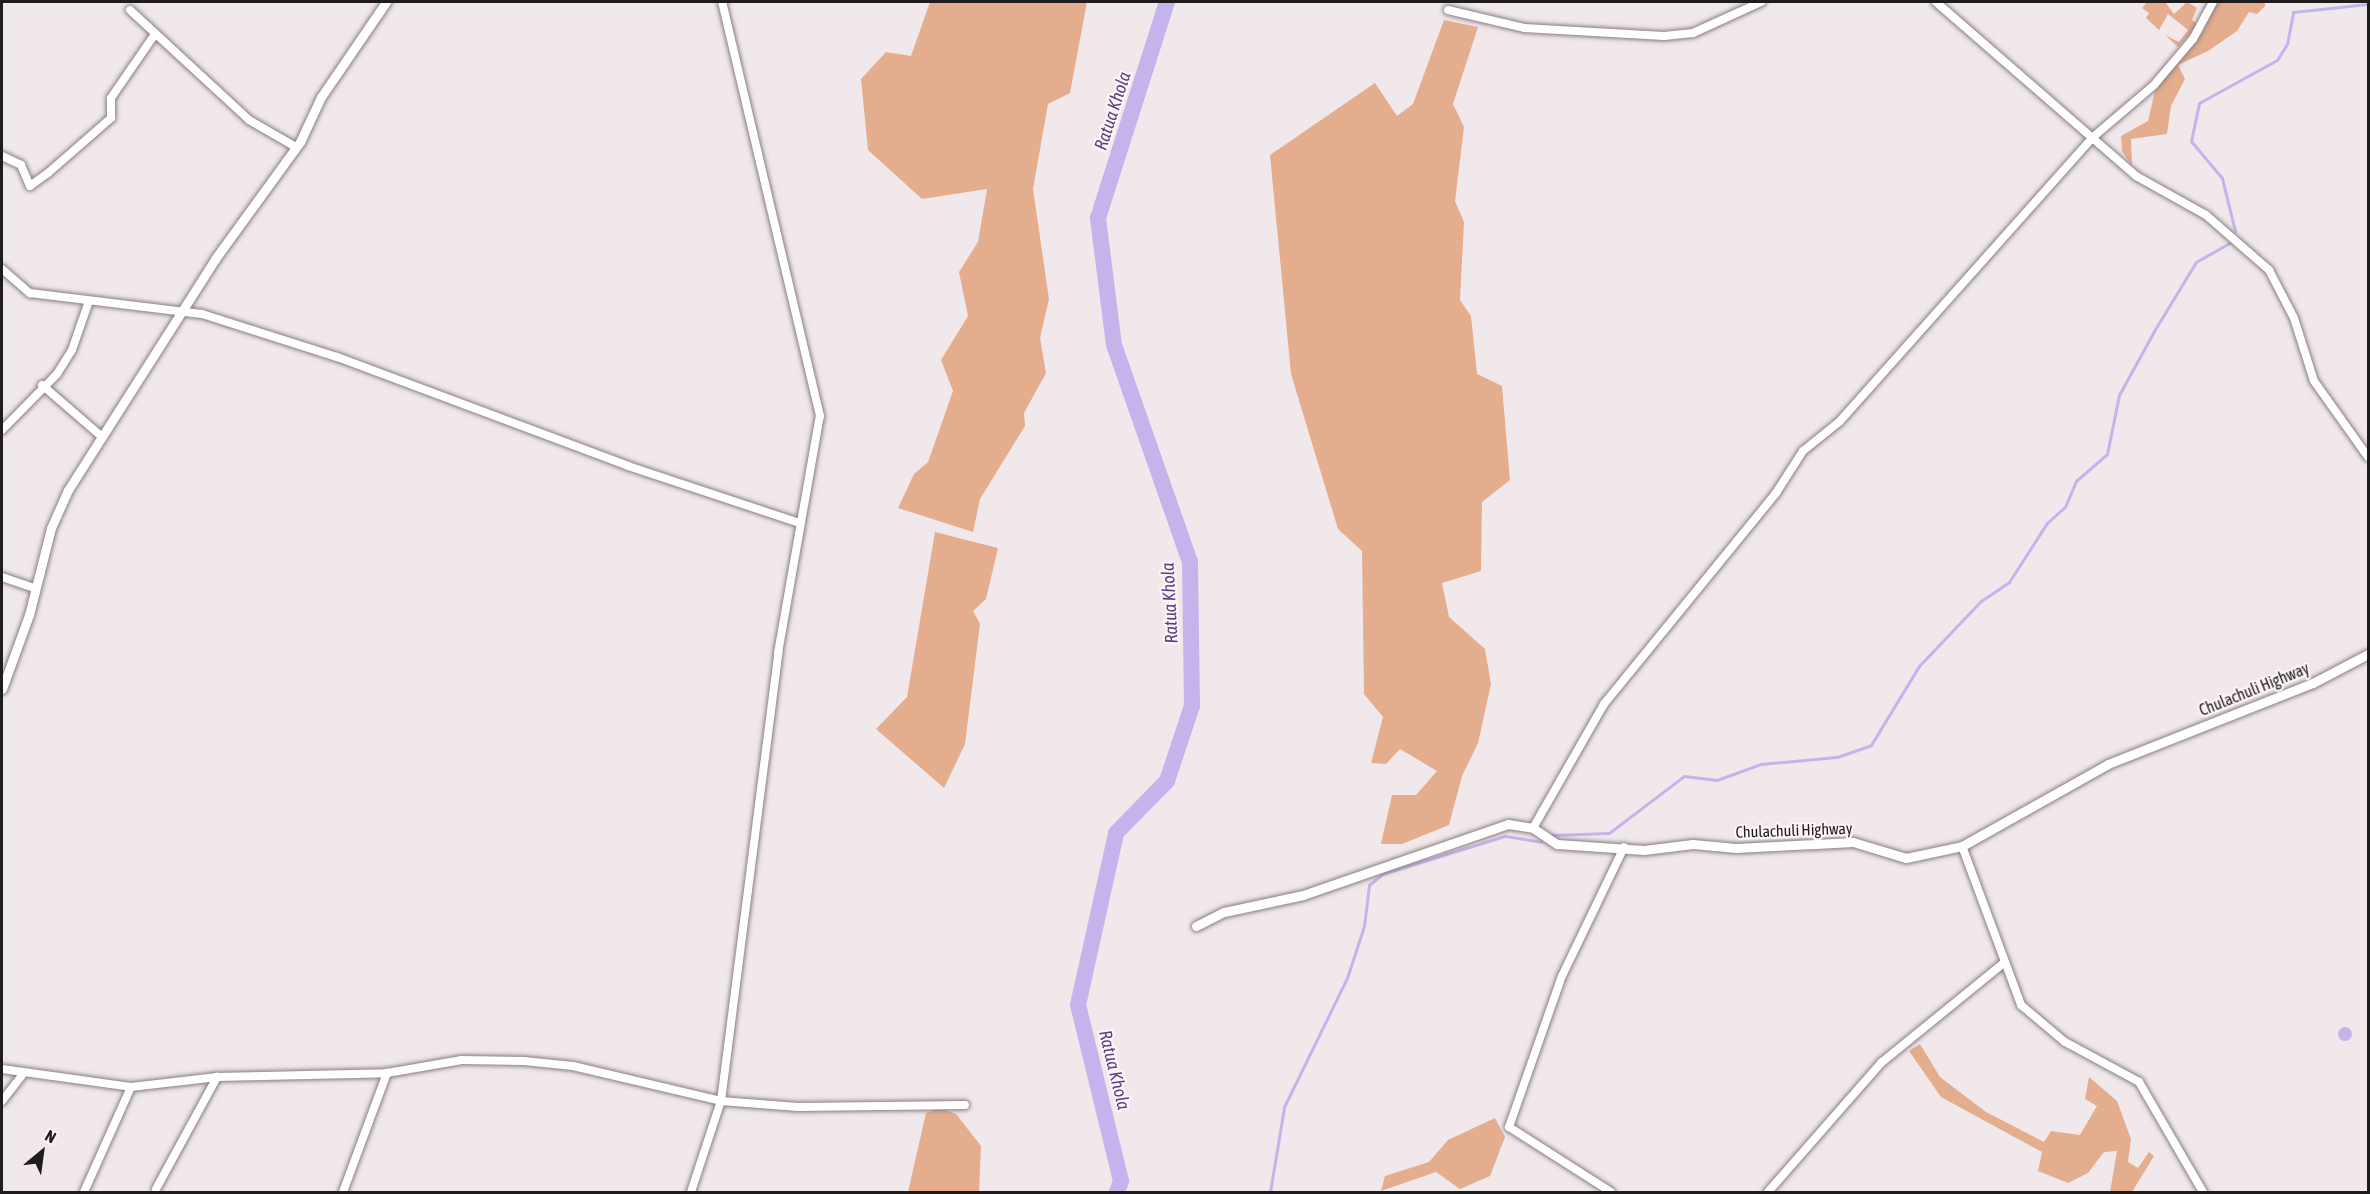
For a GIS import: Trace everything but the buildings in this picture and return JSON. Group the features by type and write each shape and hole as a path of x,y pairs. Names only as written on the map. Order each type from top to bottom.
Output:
{"street":[{"path":"2,689 51,528 101,436 179,314 296,147 321,97 386,2"},
{"path":"691,1192 721,1101 799,523 820,416 722,2"},
{"path":"1448,10 1524,28 1664,36 1693,33 1761,2"},
{"path":"1936,2 2136,176 2241,241 2269,270 2294,318 2314,381 2368,457"},
{"path":"1533,828 1605,704 1776,493 1803,451 1840,421 2092,138 2154,85 2193,39 2213,2"},
{"path":"130,10 249,120 296,147"},
{"path":"2,156 21,165 30,186 57,167 111,118 111,98 154,34"},
{"path":"2,269 30,293 179,314 202,314 337,357 628,466 799,523"},
{"path":"2,430 72,350 89,301"},
{"path":"42,385 101,436"},
{"path":"2,577 34,588"},
{"name":"Chulachuli Highway","path":"1196,927 1224,912 1303,896 1485,830 1508,824 1533,828 1557,844 1624,847 1853,842 1906,858 1962,846 2108,764 2313,683 2368,654"},
{"path":"1962,846 2004,963 2029,1016 2145,1088 2203,1192"},
{"path":"1611,1192 1509,1127 1562,976 1624,847"},
{"path":"1768,1192 1882,1062 2004,963"},
{"path":"2,1069 131,1087 217,1077 387,1073 462,1060 524,1060 573,1066 721,1101 798,1107 965,1105"},
{"path":"2,1101 24,1073"},
{"path":"343,1192 387,1073"},
{"path":"156,1189 217,1077"},
{"path":"84,1192 131,1087"}],"shaded area":[{"path":"930,2 1087,2 1070,93 1048,104 1033,189 1049,299 1040,338 1046,373 1024,413 1025,426 980,499 973,532 898,508 914,474 928,462 953,391 941,360 968,316 959,272 978,242 987,189 922,199 868,150 861,79 886,52 911,56"},
{"path":"2147,2 2165,2 2174,14 2187,2 2197,8 2192,20 2198,25 2178,47 2165,35 2179,42 2188,30 2168,14 2159,30 2146,18 2149,13 2142,8"},
{"path":"2217,2 2265,2 2265,6 2257,14 2249,12 2237,31 2208,51 2178,65 2185,79 2171,106 2167,134 2131,139 2132,166 2122,151 2121,136 2148,121 2155,91 2202,33"},
{"path":"1444,20 1478,27 1453,104 1464,127 1455,201 1464,222 1460,300 1471,316 1477,374 1502,386 1510,480 1482,502 1481,571 1442,583 1449,617 1485,649 1491,684 1478,743 1462,776 1449,825 1402,844 1381,844 1392,795 1416,795 1437,771 1400,749 1386,764 1371,763 1383,717 1364,694 1362,551 1338,529 1291,374 1270,155 1375,83 1397,116 1413,104"},
{"path":"935,532 998,548 986,599 973,611 980,624 965,744 944,788 876,729 907,697"},
{"path":"2342,1027 2348,1027 2352,1034 2348,1041 2342,1041 2338,1037 2338,1031"},
{"path":"1920,1044 1940,1077 1986,1112 2044,1142 2051,1131 2080,1135 2097,1106 2085,1099 2089,1077 2117,1101 2131,1139 2128,1162 2138,1168 2149,1152 2154,1156 2132,1192 2110,1192 2117,1151 2104,1152 2088,1173 2068,1183 2038,1171 2042,1152 1941,1097 1909,1051"},
{"path":"940,1108 956,1114 981,1146 979,1192 908,1192 926,1113"},
{"path":"1495,1118 1505,1137 1490,1176 1460,1189 1436,1172 1381,1191 1385,1176 1429,1162 1448,1140"}],"waterway":[{"name":"Ratua Khola","path":"1117,1192 1121,1181 1078,1005 1116,833 1167,781 1192,706 1190,562 1114,345 1098,218 1167,2"},
{"path":"2235,231 2222,178 2191,141 2199,103 2277,60 2287,44 2293,12 2368,4"},
{"path":"1551,835 1609,833 1684,776 1717,780 1761,764 1837,757 1871,745 1919,666 1981,601 2009,582 2047,523 2065,507 2076,481 2107,454 2119,395 2154,331 2196,262 2231,242"},
{"path":"1270,1192 1284,1107 1347,978 1364,926 1369,885 1382,874 1505,836 1542,842"}]}
